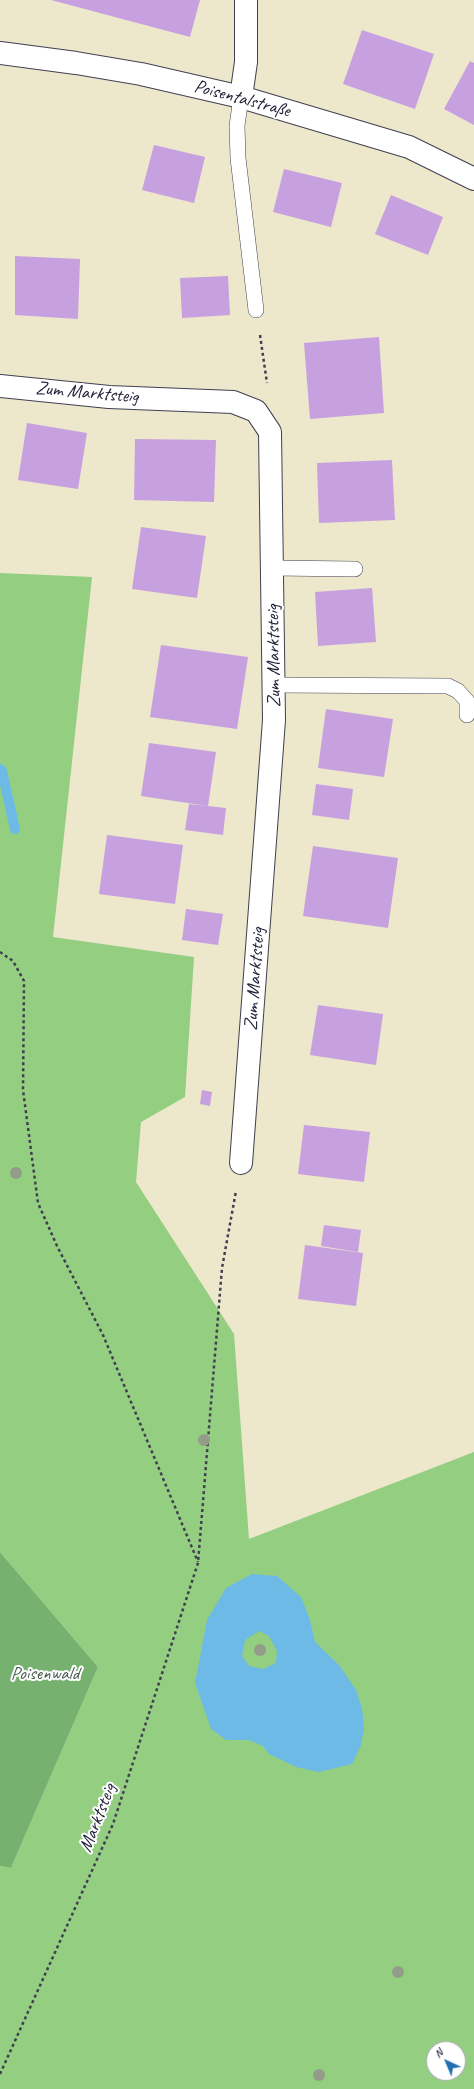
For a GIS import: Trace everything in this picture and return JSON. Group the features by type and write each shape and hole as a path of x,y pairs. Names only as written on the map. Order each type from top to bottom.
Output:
{"street":[{"path":"241,97 246,62 246,0"},
{"name":"Poisentalstraße","path":"0,53 76,63 141,74 241,97 409,147 474,179"},
{"name":"Zum Marktsteig","path":"0,386 109,397 233,402 256,412 270,432 274,720 241,1162"}],"lane":[{"path":"241,97 237,126 238,158 256,310"},
{"path":"272,568 355,569"},
{"path":"274,685 448,686 458,690 467,701 467,715"}],"path":[{"path":"256,310 266,372"},
{"path":"0,952 13,961 24,981 22,1090 38,1203 57,1246 103,1335 198,1563"},
{"name":"Marktsteig","path":"0,2074 113,1824 198,1563 222,1268 241,1162"}],"green space":[{"path":"0,573 92,577 53,937 194,957 185,1097 141,1122 136,1182 234,1334 249,1539 474,1452 474,2089 0,2089 0,1866 11,1868 98,1667 0,1552"},
{"name":"Poisenwald","path":"0,1552 98,1667 11,1868 0,1866"}],"water":[{"path":"252,1574 277,1576 301,1597 310,1620 315,1642 339,1665 356,1690 362,1708 364,1728 361,1745 352,1764 319,1772 296,1767 269,1754 263,1746 249,1740 226,1740 211,1729 195,1683 207,1620 226,1588","holes":["259,1631 269,1636 277,1651 276,1663 263,1669 249,1666 242,1656 245,1640"]}],"building":[{"path":"51,0 200,0 190,37"},
{"path":"362,30 434,54 415,109 343,84"},
{"path":"470,61 474,63 474,125 444,109"},
{"path":"154,145 205,157 194,203 142,190"},
{"path":"284,169 342,183 331,227 273,212"},
{"path":"391,195 443,217 428,255 375,234"},
{"path":"15,256 80,259 78,319 15,315"},
{"path":"228,276 230,315 182,318 180,278"},
{"path":"379,337 384,413 310,419 304,343"},
{"path":"27,423 87,433 78,489 18,480"},
{"path":"135,439 216,440 214,502 134,500"},
{"path":"392,460 395,520 319,523 317,463"},
{"path":"141,527 206,536 197,598 132,589"},
{"path":"372,588 376,642 318,646 315,592"},
{"path":"161,645 248,657 237,729 150,717"},
{"path":"326,709 393,719 384,777 318,768"},
{"path":"149,743 216,752 208,806 141,796"},
{"path":"316,784 353,789 349,820 312,815"},
{"path":"189,804 226,808 223,835 185,830"},
{"path":"107,835 183,845 175,904 99,894"},
{"path":"313,846 398,858 388,928 303,916"},
{"path":"186,909 223,914 218,945 182,940"},
{"path":"318,1005 383,1014 376,1065 310,1055"},
{"path":"202,1090 212,1092 210,1106 200,1104"},
{"path":"304,1125 370,1132 364,1182 298,1174"},
{"path":"324,1225 361,1230 358,1252 321,1246"},
{"path":"305,1245 363,1253 356,1306 298,1299"}],"waterway":[{"path":"0,769 2,771 15,829"}]}
